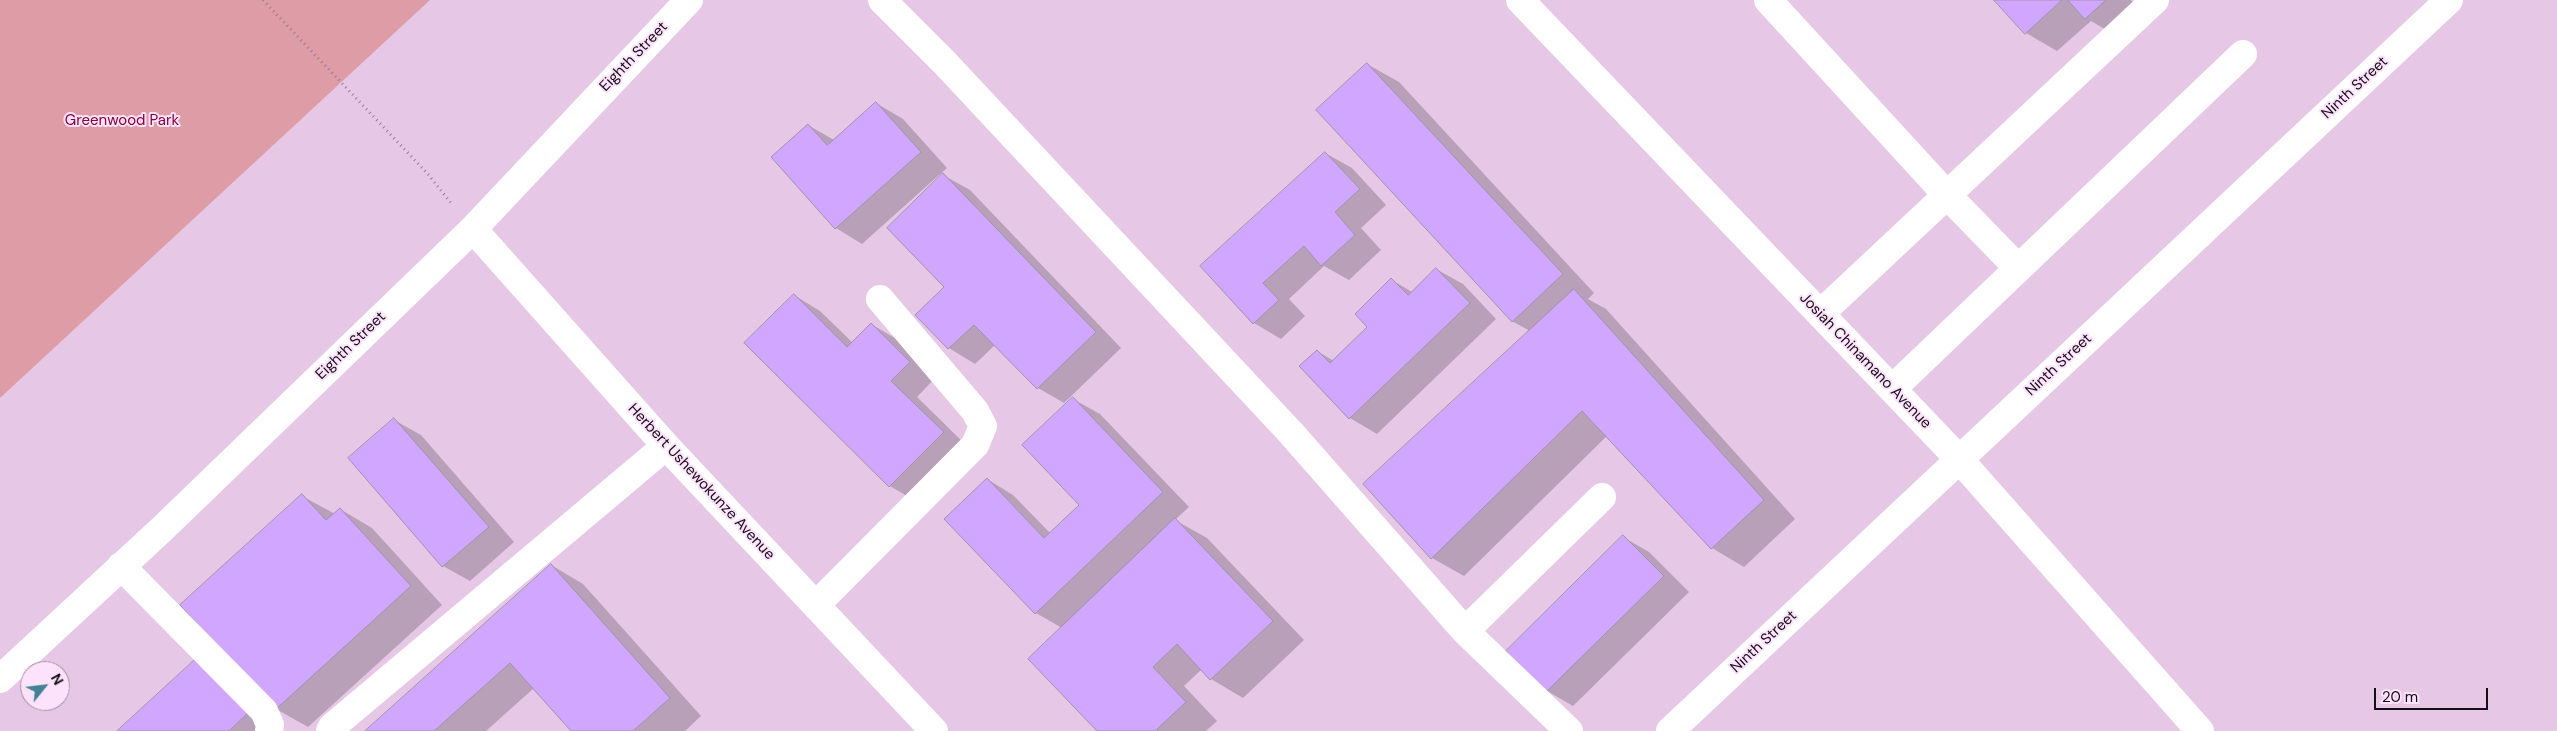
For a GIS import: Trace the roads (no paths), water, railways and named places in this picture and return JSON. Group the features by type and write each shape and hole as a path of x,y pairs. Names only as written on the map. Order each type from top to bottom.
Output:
{"street":[{"name":"Eighth Street","path":"0,679 121,566 473,229 689,0"},
{"path":"882,0 944,62 1291,432 1465,631 1569,731"},
{"name":"Josiah Chinamano Avenue","path":"1520,0 1959,459 2200,731"},
{"path":"1768,0 1947,195 2018,268"},
{"path":"1820,314 2155,0"},
{"name":"Ninth Street","path":"1670,731 2449,0"},
{"path":"1892,389 2244,54"},
{"name":"Herbert Ushewokunze Avenue","path":"473,229 666,446 934,731"},
{"path":"816,605 975,445 983,426 975,411 880,299"},
{"path":"330,731 332,727 666,446"},
{"path":"1465,631 1602,497"},
{"path":"121,566 264,711 270,725 268,731"}],"park label":[{"name":"Greenwood Park","path":"122,121"}]}
